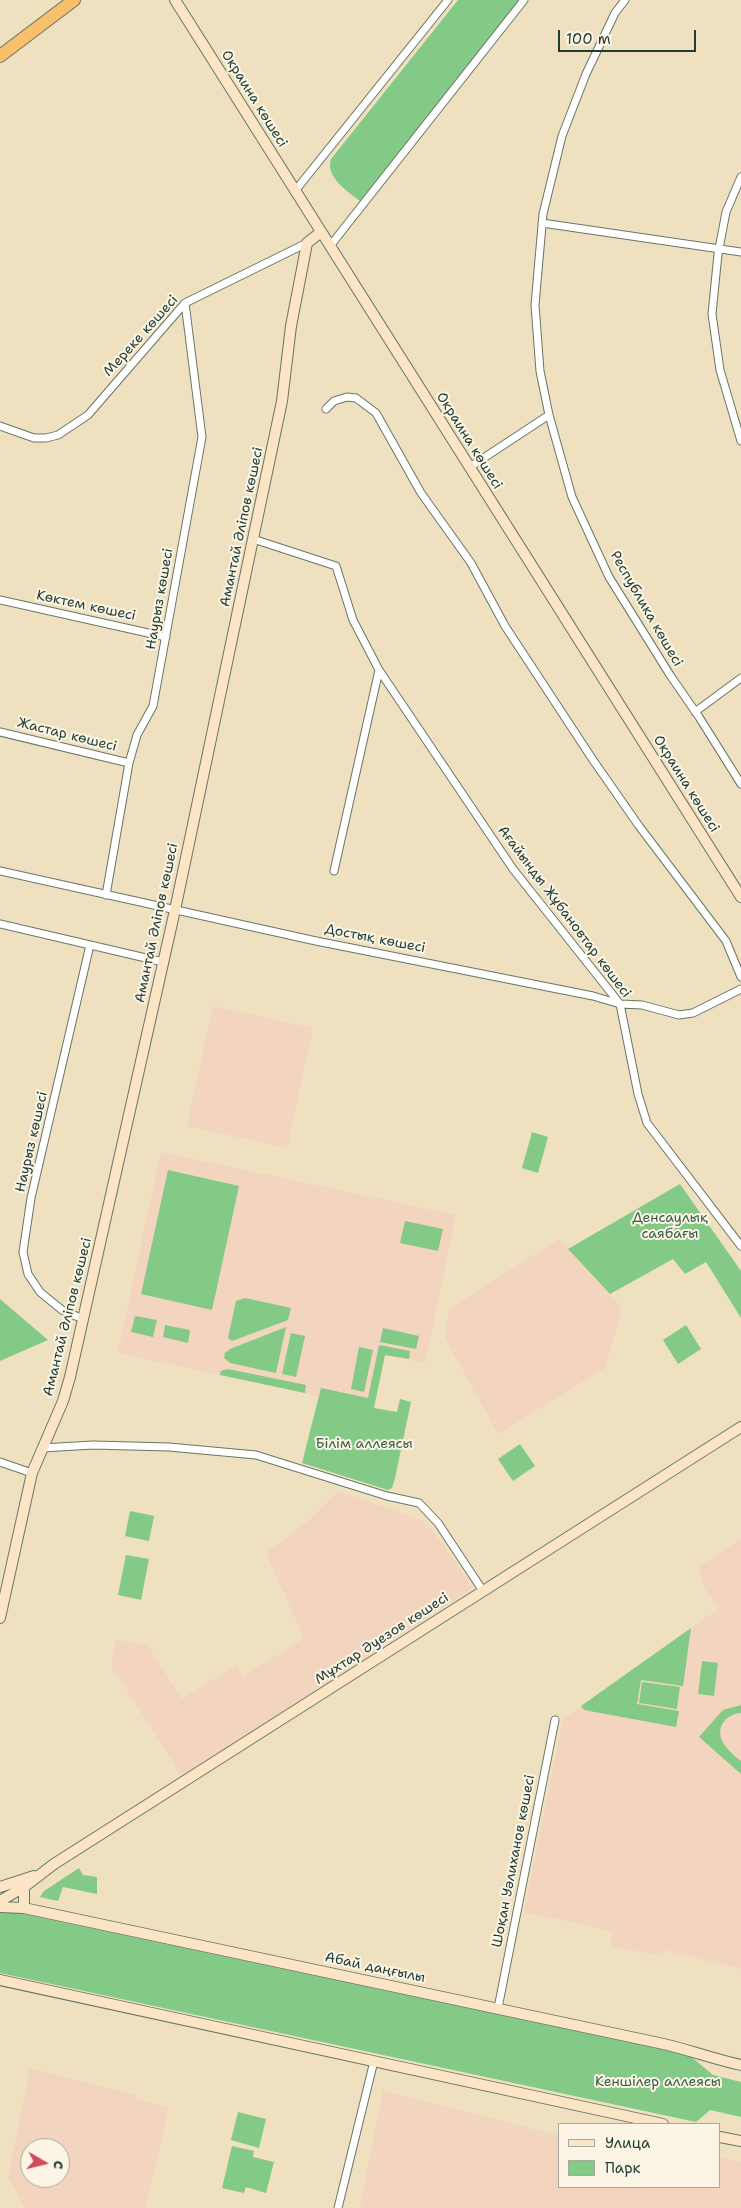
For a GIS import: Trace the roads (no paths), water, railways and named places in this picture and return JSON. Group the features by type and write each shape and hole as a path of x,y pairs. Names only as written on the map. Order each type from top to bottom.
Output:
{"highway":[{"path":"0,56 74,0"}],"main road":[{"name":"Окраина көшесі","path":"175,0 741,897"},
{"path":"307,243 321,232"},
{"name":"Амантай Әліпов көшесі","path":"0,1618 32,1473 70,1377 175,910 282,401 291,326 307,243"},
{"name":"Мұхтар Әуезов көшесі","path":"0,1901 741,1427"},
{"name":"Мұхтар Әуезов көшесі","path":"0,1887 38,1875"},
{"path":"24,1887 24,1908"},
{"name":"Абай даңғылы","path":"0,1907 24,1908 498,2008 684,2048 706,2058 741,2065"},
{"path":"0,1980 658,2123"},
{"path":"721,2137 741,2141"}],"street":[{"path":"295,191 448,0"},
{"path":"330,246 524,0"},
{"name":"Республика көшесі","path":"625,0 615,13 586,74 562,136 542,223 535,305 540,371 549,415 572,497 609,577 741,784"},
{"path":"741,177 726,212 714,284 712,314 720,370 741,441"},
{"path":"542,223 741,252"},
{"name":"Мереке көшесі","path":"0,426 34,438 46,438 58,434 88,415 185,303 307,243"},
{"name":"Наурыз көшесі","path":"106,895 129,763 137,735 153,706 202,437 185,303"},
{"path":"326,410 334,401 347,397 356,398 376,412 421,493 471,563 505,626 592,760 683,886 726,941 741,977"},
{"path":"470,467 549,415"},
{"name":"Ағайынды Жұбановтар көшесі","path":"253,539 336,566 352,620 379,670 513,869 620,1004 638,1094 646,1123 741,1246"},
{"name":"Көктем көшесі","path":"0,600 166,637"},
{"path":"334,871 379,670"},
{"path":"695,712 741,678"},
{"name":"Жастар көшесі","path":"0,732 129,763"},
{"name":"Достық көшесі","path":"0,871 175,910 583,994 620,1004 642,1005 679,1014 693,1013 741,989"},
{"path":"0,924 163,962"},
{"name":"Наурыз көшесі","path":"83,1320 62,1310 40,1292 28,1274 23,1252 31,1198 90,945"},
{"path":"42,1448 93,1445 176,1447 256,1455 387,1496 414,1502 429,1512 438,1523 483,1591"},
{"path":"0,1462 32,1473"},
{"name":"Шоқан Уәлиханов көшесі","path":"498,2008 555,1720"},
{"path":"338,2208 374,2061"}],"park label":[{"name":"Денсаулық саябағы","path":"670,1226"},
{"name":"Білім аллеясы","path":"364,1444"},
{"name":"Кеншілер аллеясы","path":"658,2082"}]}
